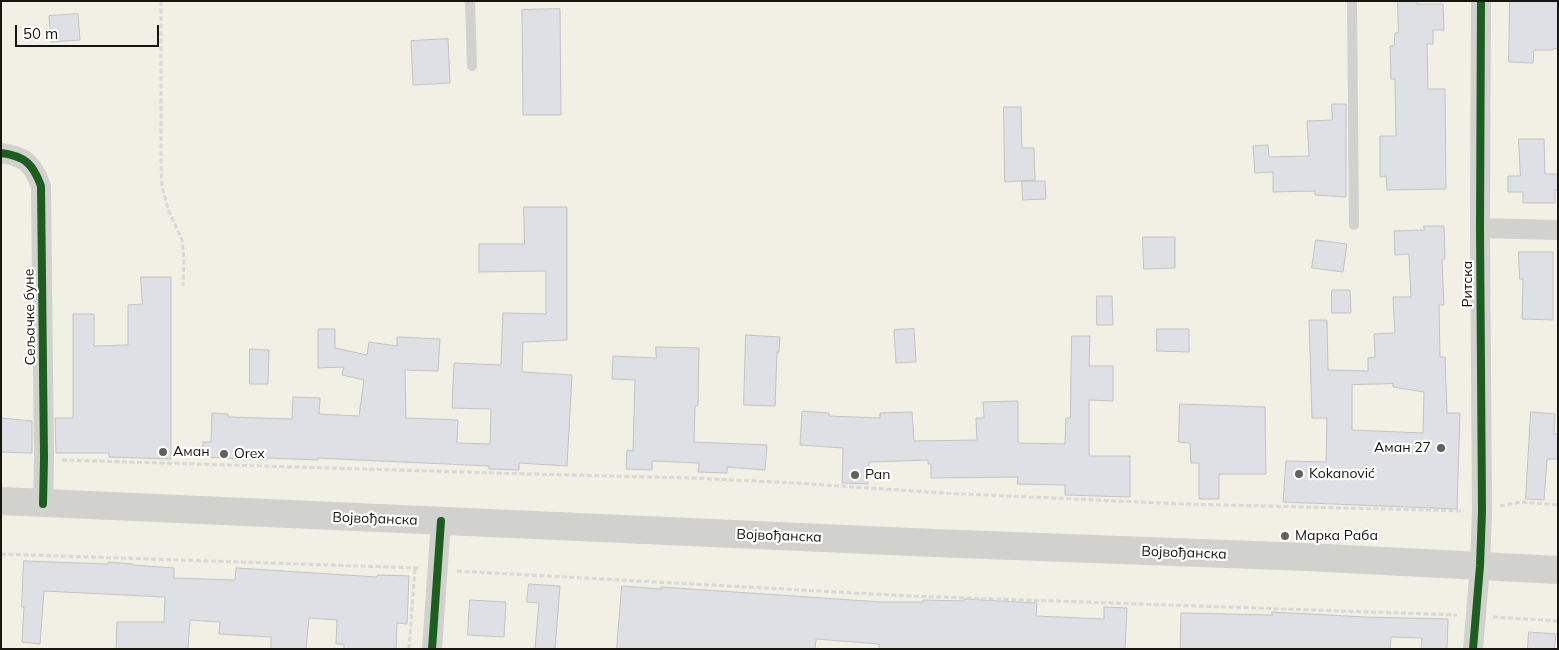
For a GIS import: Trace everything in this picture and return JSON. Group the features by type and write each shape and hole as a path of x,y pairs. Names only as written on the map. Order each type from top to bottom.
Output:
{"main road":[{"name":"Војвођанска","path":"1,502 1558,570"}],"street":[{"name":"Ритска","path":"1480,566 1482,511 1481,1"},
{"name":"Сељачке буне","path":"1,154 11,154 28,162 37,175 40,186 44,459 42,504"},
{"path":"1480,228 1558,230"},
{"path":"432,649 440,522"},
{"path":"1473,649 1480,566"}],"lane":[{"path":"470,1 472,66"},
{"path":"1352,1 1354,224"}],"path":[{"path":"161,1 162,187 168,209 182,240 184,258 183,286"},
{"path":"44,459 692,478 942,493 1174,504 1482,511 1509,503 1521,502 1558,505"},
{"path":"1,554 415,568 910,596 1475,616 1558,621"},
{"path":"410,649 415,568"}],"building":[{"path":"1398,1 1417,1 1417,4 1443,4 1444,30 1433,30 1433,44 1427,44 1428,89 1445,89 1446,189 1387,190 1386,176 1380,177 1380,136 1396,136 1395,79 1391,79 1390,46 1394,46 1395,33 1398,33"},
{"path":"1510,1 1558,1 1558,48 1553,50 1534,50 1533,63 1509,62"},
{"path":"560,9 561,115 523,115 522,10"},
{"path":"78,14 80,40 51,42 49,16"},
{"path":"448,39 450,83 413,85 411,41"},
{"path":"1332,104 1346,104 1346,197 1315,195 1315,191 1273,192 1273,172 1255,173 1253,146 1268,145 1269,157 1309,156 1307,121 1332,120"},
{"path":"1004,107 1021,107 1022,148 1034,148 1035,180 1005,182"},
{"path":"1519,139 1544,139 1545,174 1558,174 1558,190 1555,190 1555,203 1523,203 1523,192 1508,192 1508,176 1520,176"},
{"path":"1022,181 1045,181 1046,199 1023,200"},
{"path":"524,207 567,207 567,340 523,342 522,372 572,375 567,466 519,463 519,470 489,469 489,466 318,458 318,460 267,458 267,460 202,457 203,442 211,442 212,413 228,414 228,417 292,419 293,397 320,398 319,414 359,416 364,380 342,375 344,367 318,368 318,329 335,329 335,348 367,355 369,342 397,346 397,337 440,339 438,371 405,370 406,418 458,420 457,443 490,444 491,409 452,408 454,363 501,365 503,313 546,314 546,271 479,272 479,244 524,244"},
{"path":"1424,226 1444,226 1445,259 1442,259 1444,305 1439,305 1440,357 1445,357 1447,413 1460,413 1457,509 1283,502 1286,461 1326,462 1327,418 1312,418 1309,320 1327,320 1328,370 1368,371 1368,358 1375,357 1374,334 1395,333 1393,297 1411,297 1409,254 1395,255 1394,231 1424,230","holes":["1393,384 1393,387 1424,392 1423,433 1352,430 1352,385"]},
{"path":"1143,237 1175,237 1175,268 1144,269"},
{"path":"1316,240 1347,244 1343,272 1312,268"},
{"path":"1519,252 1553,252 1553,320 1522,319 1523,279 1520,279"},
{"path":"141,277 171,277 171,459 109,457 109,453 56,453 55,418 73,418 73,314 94,314 94,346 128,345 128,305 142,304"},
{"path":"1332,290 1350,290 1351,313 1332,313"},
{"path":"1097,296 1112,296 1113,325 1097,325"},
{"path":"914,329 916,362 896,363 894,330"},
{"path":"1157,329 1189,329 1189,352 1157,351"},
{"path":"746,335 780,337 779,352 777,352 775,406 744,405"},
{"path":"1072,336 1090,336 1089,366 1113,366 1113,401 1089,400 1089,456 1130,456 1130,497 1065,495 1065,485 1017,484 1018,477 931,478 931,464 928,464 928,460 869,462 868,484 842,483 843,448 800,445 802,411 829,413 829,416 880,418 880,413 912,412 914,441 977,440 976,418 984,418 983,402 1018,401 1018,443 1065,444 1066,418 1070,418"},
{"path":"656,347 699,348 698,406 695,406 694,442 767,445 765,470 727,467 727,473 698,472 699,463 652,461 652,470 626,469 627,450 633,451 635,380 612,379 613,356 656,358"},
{"path":"250,349 269,350 268,384 250,384"},
{"path":"1180,404 1265,407 1266,474 1219,474 1219,499 1199,499 1199,463 1191,463 1190,443 1179,442"},
{"path":"1531,412 1555,414 1554,434 1558,434 1558,459 1547,459 1544,500 1526,499"},
{"path":"1,418 32,421 32,453 1,452"},
{"path":"24,561 108,564 108,562 174,568 174,578 235,580 236,568 377,577 377,575 409,576 407,624 397,623 396,649 344,649 344,644 336,644 337,620 309,618 306,649 271,649 271,637 219,634 220,622 190,620 188,649 116,649 117,622 164,622 165,597 44,591 40,644 22,642"},
{"path":"529,584 560,586 555,649 535,649 539,603 527,602"},
{"path":"622,586 881,602 964,601 964,599 1037,603 1036,616 1104,619 1104,607 1127,608 1125,649 879,649 879,644 816,639 815,649 617,649"},
{"path":"470,600 506,602 504,637 468,635"},
{"path":"1272,612 1448,619 1447,649 1421,649 1422,638 1391,637 1390,649 1180,649 1181,613 1272,615"},
{"path":"1529,632 1556,634 1554,649 1528,649"}],"cycle path":[{"path":"1473,649 1480,566 1482,511 1481,1"},
{"path":"1,153 16,156 27,162 35,172 41,186 43,504"},
{"path":"432,649 441,521"}],"place":[{"name":"Аман 27","path":"1441,448"},
{"name":"Аман","path":"163,452"},
{"name":"Orex","path":"224,454"},
{"name":"Kokanović","path":"1299,474"},
{"name":"Pan","path":"855,475"},
{"name":"Марка Раба","path":"1285,536"}]}
